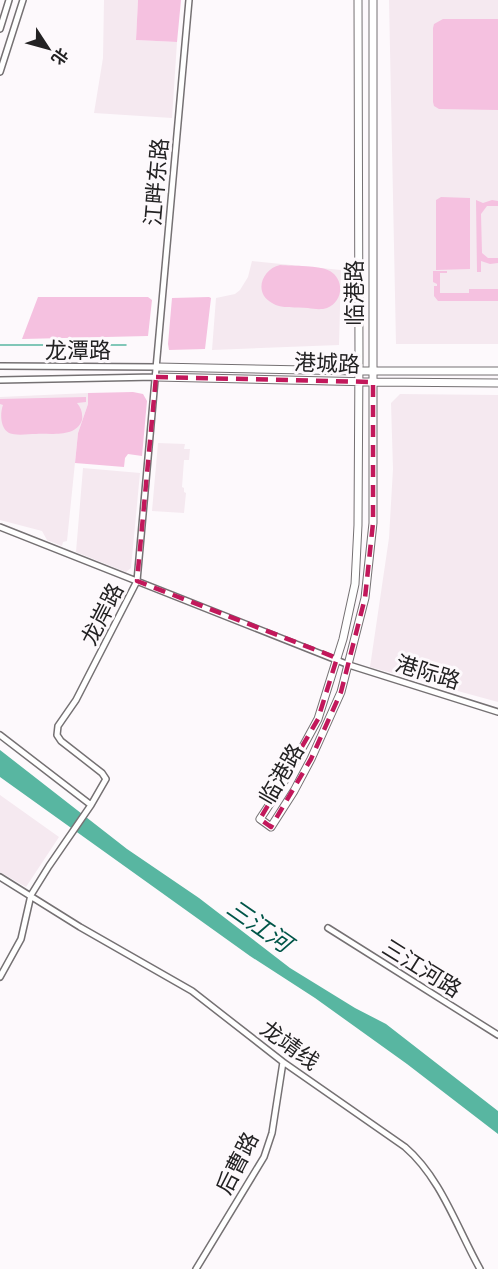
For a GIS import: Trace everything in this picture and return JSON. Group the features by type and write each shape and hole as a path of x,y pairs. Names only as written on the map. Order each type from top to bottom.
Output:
{"main road":[{"name":"临港路","path":"358,0 359,382 358,525 355,584 337,658 318,719 260,819 271,827 294,791 329,724 349,665 365,598 373,523 373,0"},
{"name":"港城路","path":"157,367 498,371"},
{"name":"港城路","path":"156,377 498,383"}],"street":[{"path":"0,29 9,0"},
{"path":"0,72 23,0"},
{"name":"江畔东路","path":"157,367 189,0"},
{"name":"龙潭路","path":"0,366 157,367"},
{"name":"龙岸路","path":"91,806 106,779 102,773 61,741 57,735 58,726 76,700 137,581 157,367"},
{"name":"龙潭路","path":"0,381 156,377"},
{"name":"港际路","path":"0,527 337,658 349,665 498,712"},
{"path":"0,735 91,806 31,895 21,939 0,977"},
{"name":"龙靖线","path":"0,877 80,927 192,991 283,1062 418,1157 439,1187 480,1269"},
{"name":"三江河路","path":"328,928 498,1035"},
{"name":"后曹路","path":"196,1269 264,1158 272,1133 283,1062"}],"highlighted area":[{"path":"156,377 373,382 373,523 365,598 341,692 311,759 271,827 260,819 318,719 337,658 137,581"}],"shaded area":[{"path":"104,0 138,0 136,40 177,42 172,118 94,113 103,58"},
{"path":"138,0 181,0 177,42 136,40"},
{"path":"389,0 498,0 498,344 396,344"},
{"path":"443,19 498,19 498,110 439,109 434,106 434,24"},
{"path":"441,197 470,198 470,269 436,270 436,200"},
{"path":"476,200 483,203 498,201 498,206 487,206 481,214 482,253 488,258 498,258 498,263 490,264 481,261 481,272 477,272"},
{"path":"252,261 341,270 339,345 212,350 216,298 235,294 240,290 248,277"},
{"path":"280,265 313,267 330,271 340,285 339,296 332,305 320,309 284,307 272,303 263,293 262,282 268,271"},
{"path":"433,271 447,271 447,273 440,273 440,293 469,293 469,289 498,289 498,301 438,301 434,296 434,286 437,284 433,282"},
{"path":"38,297 148,297 152,300 148,336 22,339"},
{"path":"172,298 211,298 205,349 169,350"},
{"path":"133,392 143,394 147,401 142,456 128,454 124,467 75,463 78,433 88,404 88,393"},
{"path":"88,393 88,404 78,433 67,541 63,542 62,546 47,540 42,531 0,520 0,397"},
{"path":"400,394 498,395 498,702 370,667 389,538 393,469 391,403"},
{"path":"86,397 86,402 77,403 82,420 79,426 69,432 15,434 6,431 2,424 3,405 0,404 0,399"},
{"path":"158,443 185,444 184,449 190,449 189,460 184,460 182,487 186,493 184,513 152,511"},
{"path":"83,468 140,473 131,568 126,572 76,552"},
{"path":"0,750 127,849 199,898 290,968 386,1024 498,1111 498,1134 407,1064 315,998 250,956 0,777"},
{"path":"0,795 59,837 26,887 0,872"}],"waterway":[{"path":"0,345 126,345"}],"water label":[{"name":"三江河","path":"259,926"}]}
